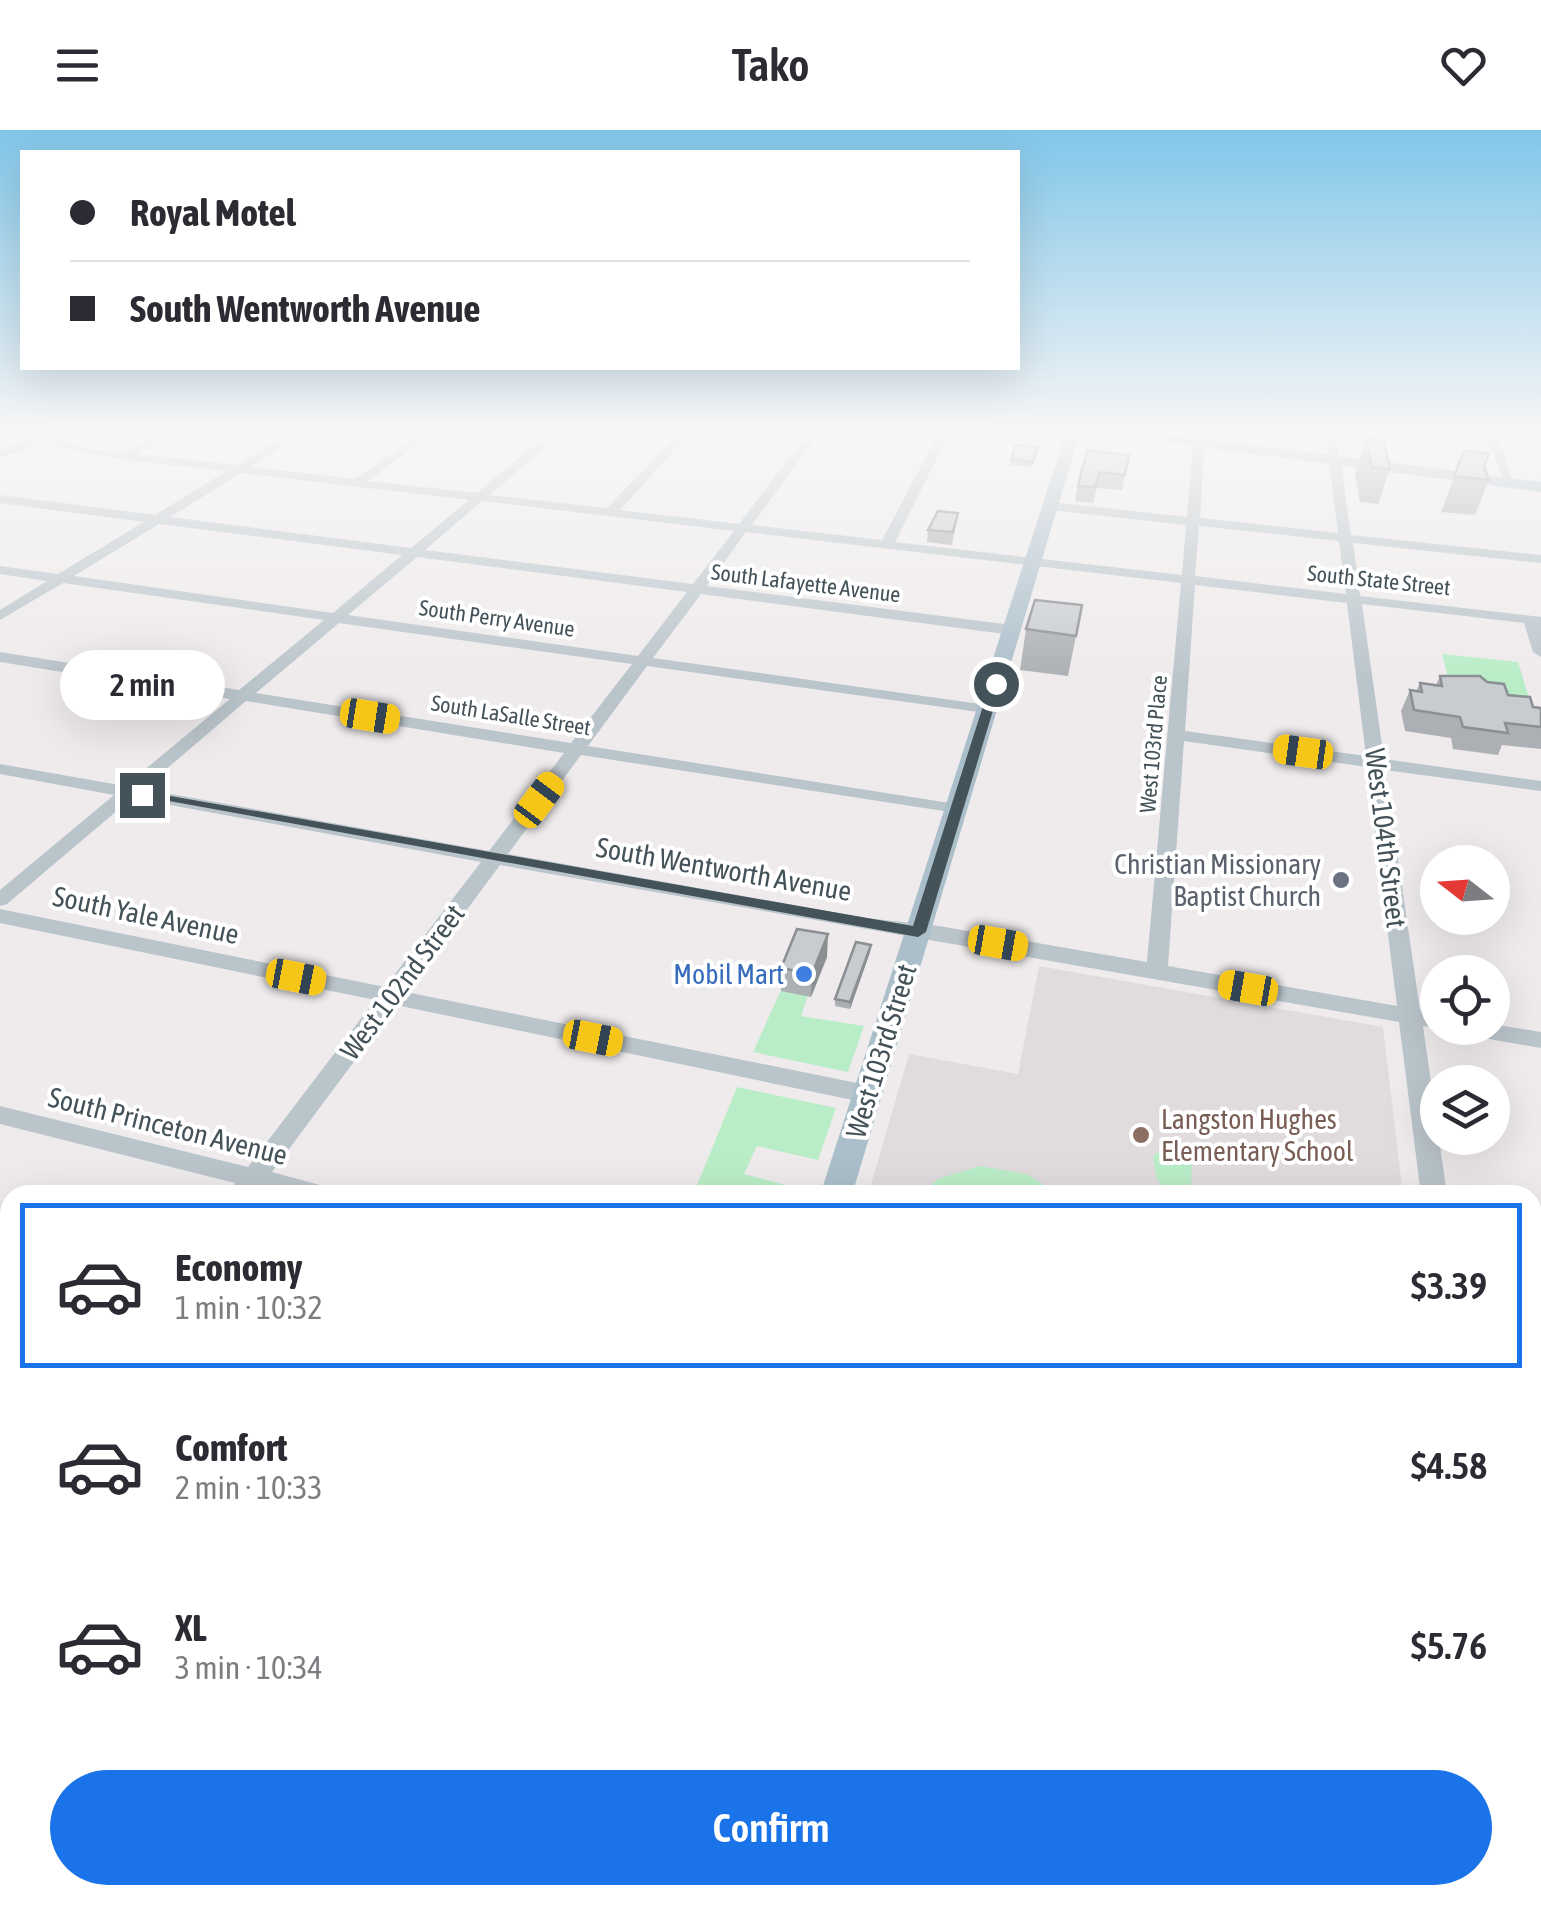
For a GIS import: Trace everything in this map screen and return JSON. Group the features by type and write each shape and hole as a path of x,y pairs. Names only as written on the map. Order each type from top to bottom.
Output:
{"main road":[{"name":"West 103rd Street","path":"839,1185 1047,515"}],"street":[{"name":"South Lafayette Avenue","path":"118,515 1012,630"},
{"path":"0,616 165,515"},
{"path":"0,900 459,515"},
{"name":"South State Street","path":"625,515 1535,620"},
{"name":"West 102nd Street","path":"249,1185 754,515"},
{"path":"886,546 902,515"},
{"path":"1130,515 1541,558"},
{"name":"West 103rd Place","path":"1157,971 1195,515"},
{"name":"West 104th Street","path":"1343,515 1433,1185"},
{"name":"South Perry Avenue","path":"0,570 987,710"},
{"path":"1535,620 1541,652"},
{"name":"South LaSalle Street","path":"0,657 956,810"},
{"path":"1176,734 1541,786"},
{"name":"South Wentworth Avenue","path":"0,769 1420,1018"},
{"name":"South Yale Avenue","path":"0,916 868,1094"},
{"path":"1510,1035 1541,1040"},
{"name":"South Princeton Avenue","path":"5,1124 244,1185"}],"shaded area":[{"name":"Langston Hughes Elementary School","path":"1039,966 1383,1027 1402,1185 871,1185 909,1054 1018,1074"}],"green space":[{"path":"1442,654 1518,662 1529,698 1451,689"},
{"path":"781,990 808,995 801,1016 864,1026 848,1072 753,1052"},
{"path":"737,1087 836,1108 818,1160 757,1146 744,1174 785,1185 697,1185"},
{"path":"1165,1146 1185,1151 1192,1160 1191,1185 1161,1185 1153,1157"},
{"path":"980,1166 1026,1174 1044,1185 931,1185 938,1179"}],"building":[{"path":"936,515 958,515 953,532 928,530"},
{"path":"1035,600 1082,605 1076,636 1026,629"},
{"path":"1440,676 1480,676 1487,682 1504,684 1508,695 1530,697 1533,707 1541,708 1541,727 1505,723 1508,733 1463,727 1460,717 1414,710 1410,690 1422,692 1420,683 1442,686"},
{"path":"797,929 828,934 812,974 781,968"},
{"path":"856,942 871,945 850,1002 835,999"}],"place":[{"name":"Christian Missionary Baptist Church","path":"1341,880"},
{"name":"Mobil Mart","path":"804,974"},
{"name":"Langston Hughes Elementary School","path":"1141,1135"}],"route":[{"path":"142,795 918,932 996,684"}]}
